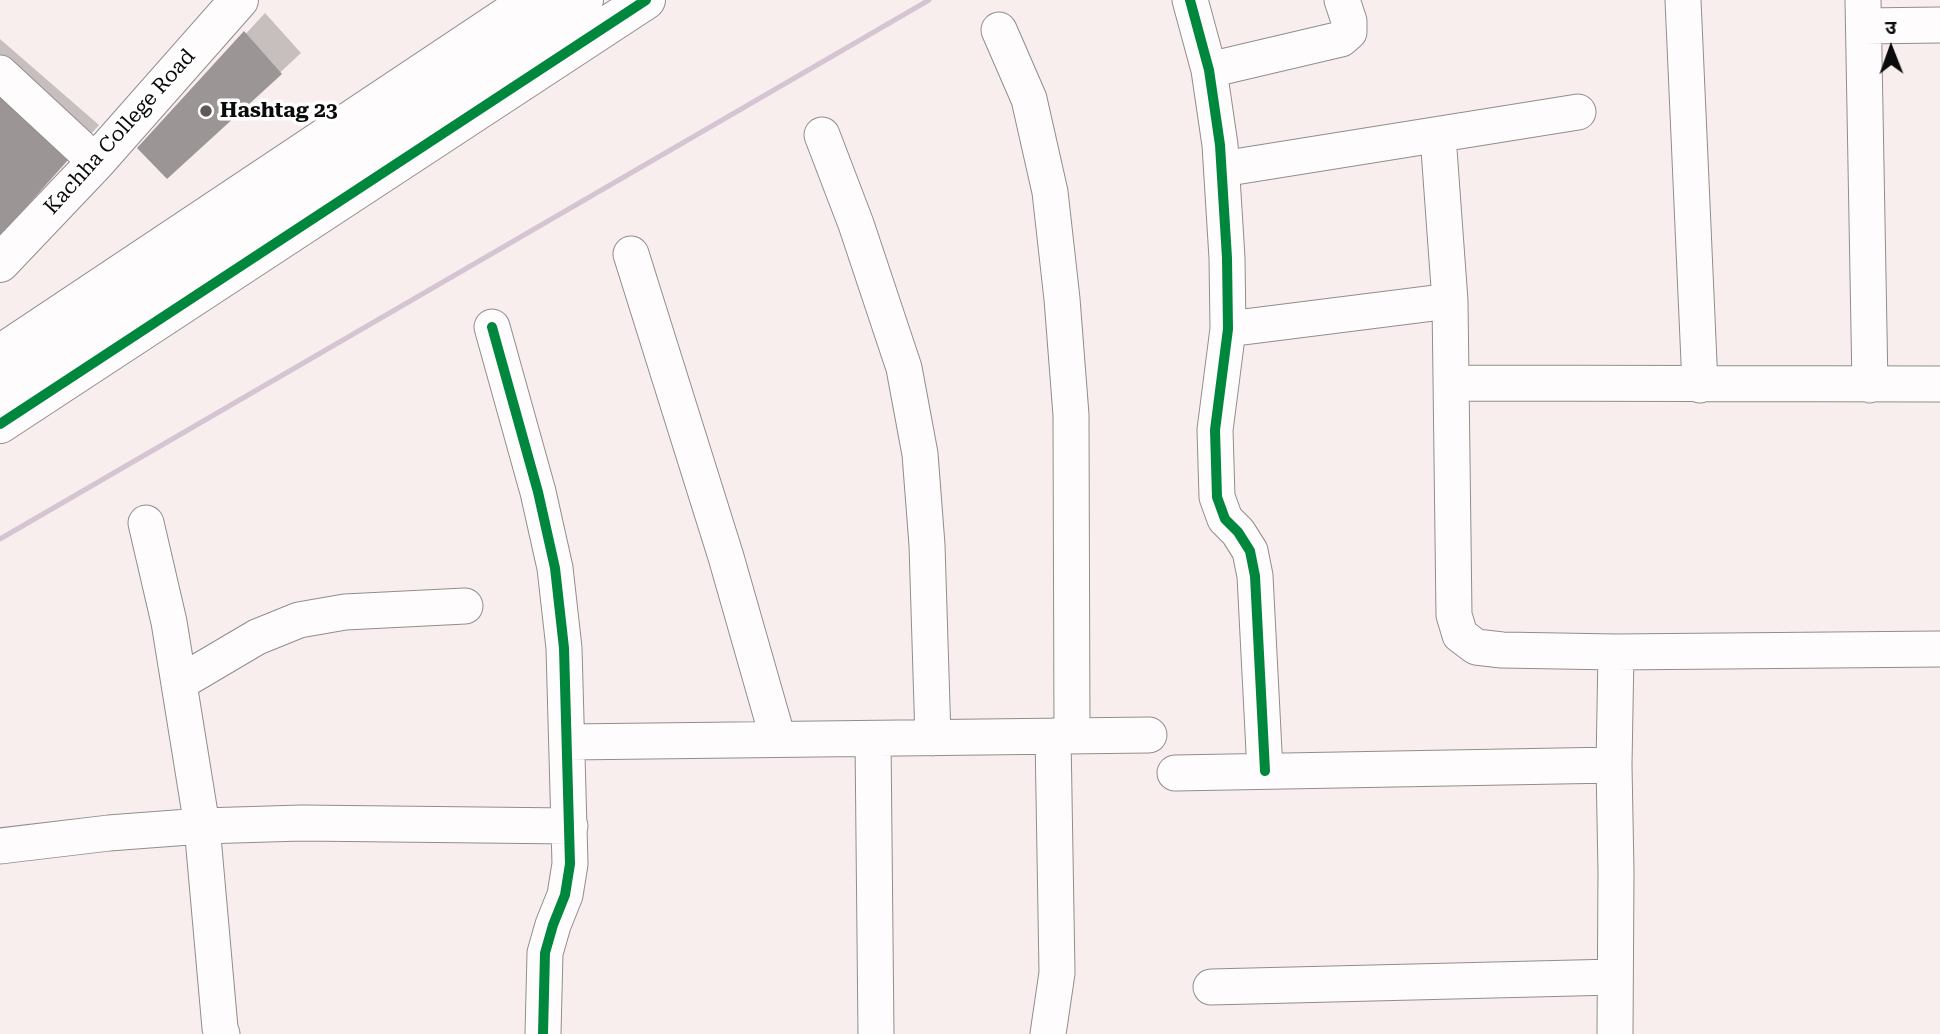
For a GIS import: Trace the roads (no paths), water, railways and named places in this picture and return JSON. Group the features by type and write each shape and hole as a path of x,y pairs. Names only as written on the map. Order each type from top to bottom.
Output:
{"street":[{"name":"Kachha College Road","path":"0,263 96,162 238,0"},
{"path":"0,354 531,0"},
{"path":"0,390 584,0"},
{"path":"0,424 646,0"},
{"path":"1190,0 1209,70 1222,169 1227,258 1228,329 1215,430 1215,484 1225,519 1238,532 1250,551 1255,576 1265,771"},
{"path":"1209,70 1341,39 1349,32 1349,21 1342,0"},
{"path":"1683,0 1700,384"},
{"path":"1870,385 1863,13 1940,25"},
{"path":"999,30 1029,99 1050,192 1071,415 1057,973 1048,1034"},
{"path":"0,73 96,162"},
{"path":"1222,169 1578,112"},
{"path":"822,135 856,224 904,368 920,454 927,545 933,738"},
{"path":"1438,136 1450,301 1454,615 1460,635 1476,647 1502,650 1616,652 1940,649"},
{"path":"631,254 726,557 778,739"},
{"path":"1228,329 1450,301"},
{"path":"492,327 538,492 555,568 564,648 570,864 565,895 545,953 542,1034"},
{"path":"1452,383 1940,384"},
{"path":"146,523 169,622 202,826 222,1034"},
{"path":"179,683 257,637 299,621 345,612 465,606"},
{"path":"1615,1034 1616,652"},
{"path":"568,741 1149,734"},
{"path":"873,739 876,1034"},
{"path":"1175,773 1614,765"},
{"path":"0,846 109,833 202,826 302,823 570,826"},
{"path":"1211,987 1615,977"}],"railway":[{"path":"0,539 929,0"}],"place":[{"name":"Hashtag 23","path":"206,111"}]}
